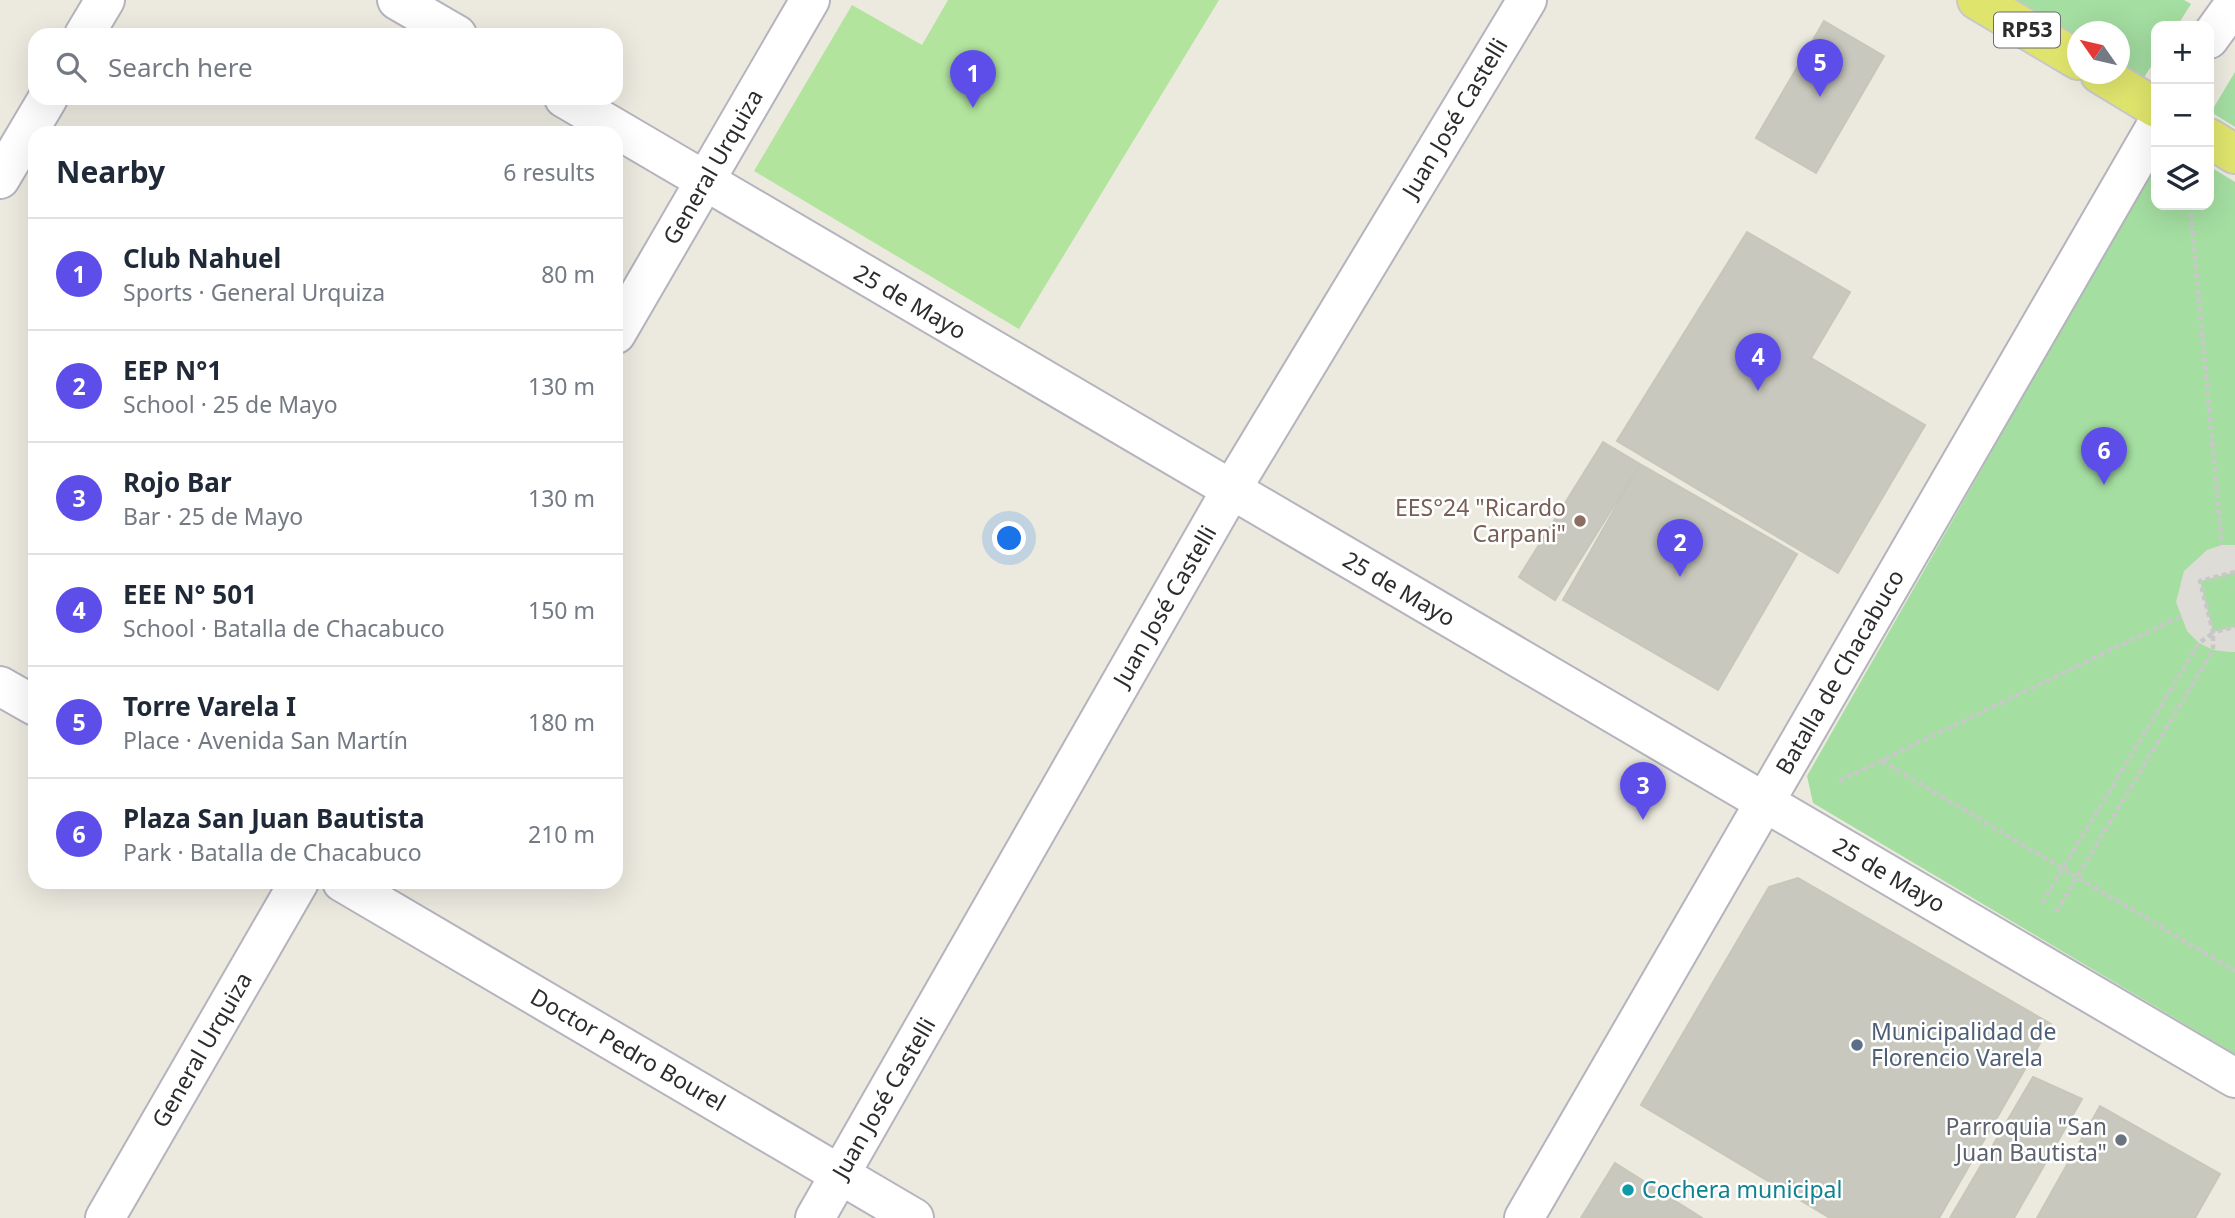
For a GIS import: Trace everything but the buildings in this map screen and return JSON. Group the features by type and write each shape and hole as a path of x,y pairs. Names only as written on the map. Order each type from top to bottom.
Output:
{"main road":[{"name":"RP53","path":"1977,0 2067,54"},
{"path":"2117,84 2151,104"},
{"path":"2214,141 2235,154"}],"street":[{"path":"89,28 105,0"},
{"path":"397,0 445,28"},
{"name":"General Urquiza","path":"623,322 810,0"},
{"name":"Juan José Castelli","path":"815,1218 1231,490 1527,0"},
{"path":"2214,32 2235,3"},
{"path":"31,126 44,105"},
{"name":"25 de Mayo","path":"576,105 612,126"},
{"path":"0,179 28,132"},
{"name":"25 de Mayo","path":"623,133 2235,1078"},
{"name":"Batalla de Chacabuco","path":"1524,1218 2151,135"},
{"path":"0,687 28,702"},
{"name":"General Urquiza","path":"105,1218 295,889"},
{"name":"Doctor Pedro Bourel","path":"354,889 914,1218"}],"path":[{"path":"2190,210 2222,545"},
{"path":"2056,912 2213,650 2213,632 2200,581 2235,572"},
{"path":"1839,781 2179,617"},
{"path":"2042,903 2199,643 2213,632 2235,627"},
{"path":"1882,761 2235,971"}],"green space":[{"path":"948,0 1219,0 1019,329 754,171 852,5 922,45"},
{"path":"2001,0 2184,0 2191,4 2180,21 2151,21 2151,67 2139,85 2130,79 2130,21 2067,21 2067,41"},
{"path":"2235,72 2235,127 2214,114 2214,107"},
{"path":"2214,169 2235,182 2235,1054 1813,803 1807,776 2151,172 2151,210 2214,210"}],"shaded area":[{"path":"2222,545 2235,545 2235,572 2200,581 2213,632 2235,627 2235,652 2213,650 2199,643 2187,631 2176,602 2184,571 2207,550"}],"place":[{"name":"Torre Varela I","path":"1820,97"},
{"name":"Club Nahuel","path":"973,108"},
{"name":"EEE N° 501","path":"1758,391"},
{"name":"Plaza San Juan Bautista","path":"2104,485"},
{"name":"EES°24 \"Ricardo Carpani\"","path":"1580,521"},
{"name":"EEP N°1","path":"1680,577"},
{"name":"Rojo Bar","path":"1643,820"},
{"name":"Municipalidad de Florencio Varela","path":"1857,1045"},
{"name":"Parroquia \"San Juan Bautista\"","path":"2121,1140"},
{"name":"Cochera municipal","path":"1628,1190"}]}
